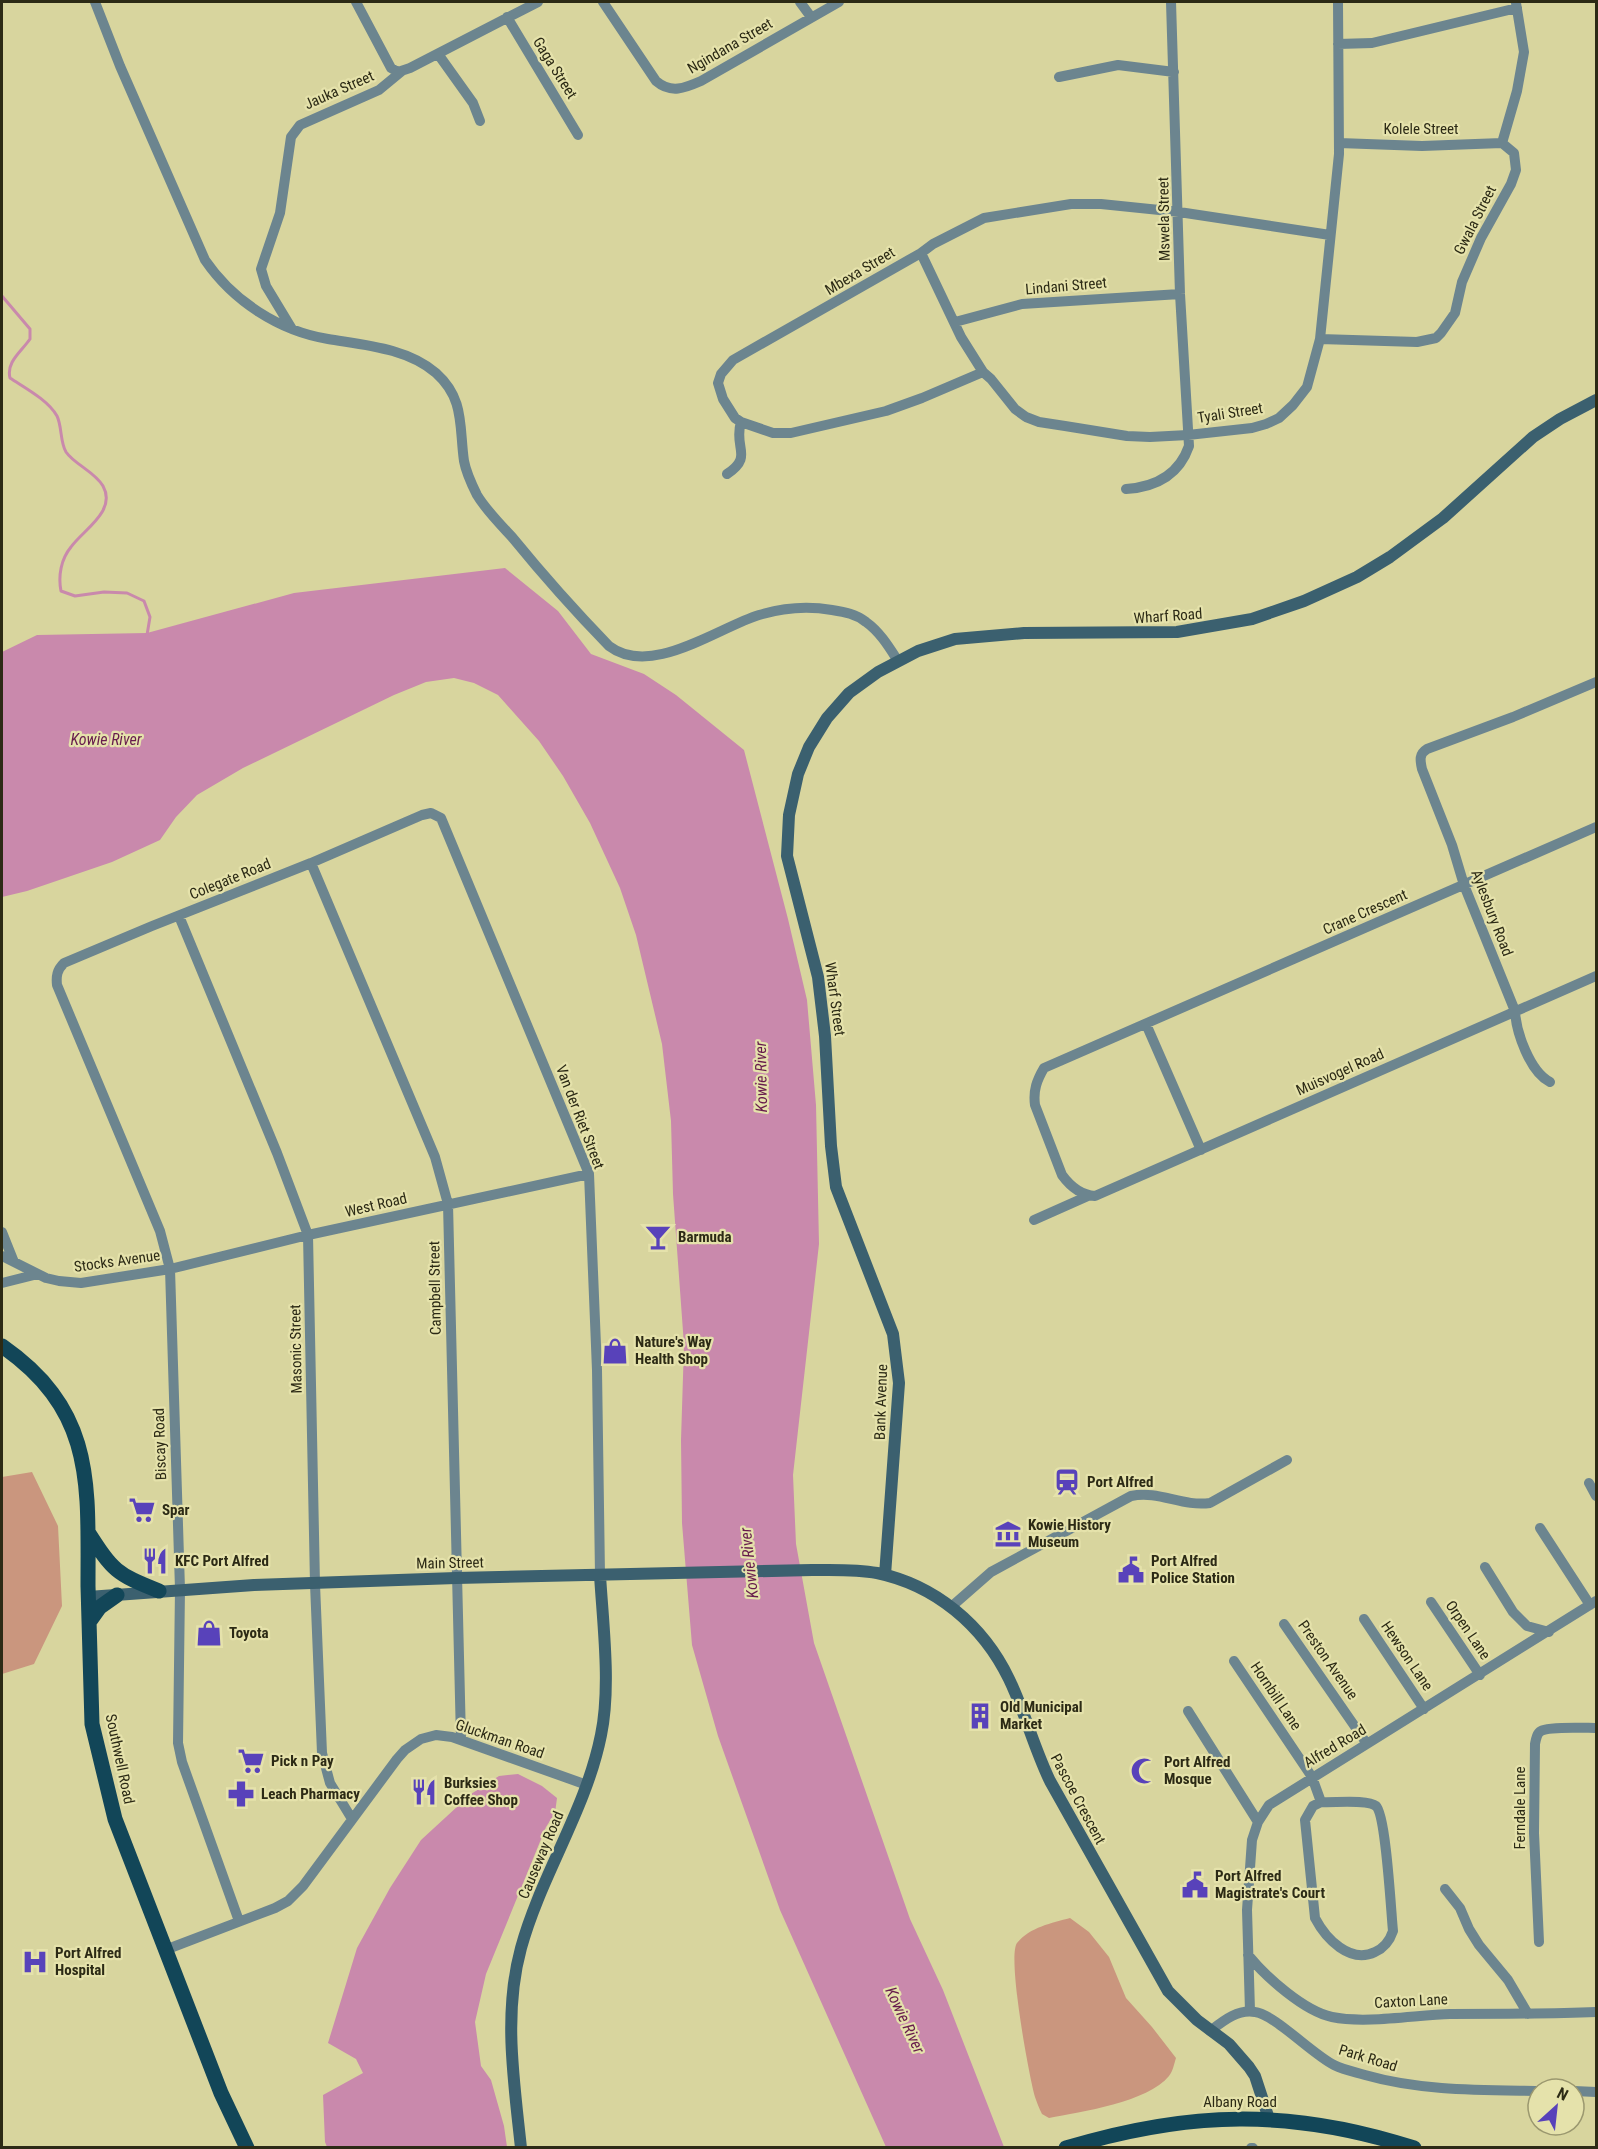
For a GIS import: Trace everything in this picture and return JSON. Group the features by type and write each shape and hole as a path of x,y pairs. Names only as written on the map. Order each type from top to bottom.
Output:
{"main road":[{"name":"Southwell Road","path":"2,1346 25,1363 50,1388 74,1430 85,1476 92,1724 95,1742 116,1819 165,1950 221,2092 247,2148"},
{"path":"88,1532 114,1569 159,1591"},
{"path":"90,1622 100,1607 117,1595"},
{"name":"Albany Road","path":"1065,2148 1129,2130 1184,2121 1269,2119 1337,2127 1414,2148"}],"street":[{"path":"95,2 120,66 205,260 222,281 249,306 292,329 311,336 398,353 430,368 437,374 456,399 461,420 464,463 478,497 585,622 617,652 628,656 648,657 679,649 761,615 814,608 854,614 866,621 885,640 898,661"},
{"name":"Jauka Street","path":"356,2 391,68 394,71 402,71"},
{"name":"Jauka Street","path":"292,329 266,286 261,269 280,213 291,137 300,124 379,90 402,71 538,2"},
{"name":"Ngindana Street","path":"603,2 656,81 670,89 683,89 701,81 839,2"},
{"path":"800,2 811,16"},
{"name":"Mswela Street","path":"1171,2 1180,294 1188,435"},
{"name":"Tyali Street","path":"921,254 961,337 983,372 1016,409 1034,421 1127,436 1188,435 1252,428 1278,418 1293,405 1306,387 1320,339 1339,143 1338,2"},
{"path":"1338,44 1372,43 1516,4 1524,42 1523,62 1502,143"},
{"name":"Gaga Street","path":"507,17 578,135"},
{"path":"438,54 473,103 480,121"},
{"path":"1059,77 1118,65 1174,72"},
{"name":"Kolele Street","path":"1339,143 1422,146 1502,143"},
{"name":"Gwala Street","path":"1320,339 1418,342 1430,340 1441,333 1455,313 1469,263 1511,184 1516,170 1514,153 1502,143"},
{"name":"Mbexa Street","path":"741,422 735,418 723,399 718,383 721,374 733,360 921,254 933,244 972,224 1005,213 1088,203 1179,212 1330,235"},
{"name":"Lindani Street","path":"955,322 1000,309 1033,303 1180,294"},
{"path":"727,474 742,460 738,435 741,422 773,433 791,433 886,411 983,372"},
{"name":"Wharf Road","path":"787,838 789,815 798,774 809,747 826,718 862,683 898,661 939,643 969,636 1024,633 1185,632 1252,619 1304,601 1357,577 1390,557 1443,518 1533,437 1596,399"},
{"path":"1126,489 1155,483 1170,475 1186,453 1189,446 1188,435"},
{"name":"Aylesbury Road","path":"1550,1082 1539,1075 1516,1027 1515,1011 1464,885 1452,845 1422,769 1421,755 1427,749 1513,717 1596,682"},
{"name":"Colegate Road","path":"56,977 59,968 70,960 311,863 422,814"},
{"name":"Van der Riet Street","path":"422,814 437,814 446,826 589,1174 597,1370 600,1575"},
{"name":"Crane Crescent","path":"1091,1196 1068,1183 1057,1166 1033,1094 1044,1068 1596,828"},
{"name":"Wharf Street","path":"787,838 787,856 818,977 825,1036 834,1168"},
{"name":"Campbell Street","path":"311,863 435,1157 448,1204 461,1739"},
{"name":"Masonic Street","path":"179,916 277,1153 308,1235 315,1584 322,1753 330,1783 352,1819"},
{"name":"Muisvogel Road","path":"1034,1220 1201,1150 1596,976"},
{"name":"Biscay Road","path":"56,977 57,986 160,1231 170,1269 180,1589 178,1743 215,1860 239,1921"},
{"path":"1146,1024 1201,1150"},
{"name":"Bank Avenue","path":"834,1168 836,1186 896,1347 899,1383 885,1575"},
{"name":"West Road","path":"170,1269 308,1235 589,1174"},
{"path":"2,1232 14,1262"},
{"name":"Stocks Avenue","path":"2,1256 38,1274 59,1281 81,1282 170,1269"},
{"path":"2,1283 38,1274"},
{"path":"951,1607 991,1572 1131,1496 1144,1493 1196,1504 1210,1503 1287,1460"},
{"path":"1588,1483 1596,1496"},
{"path":"1540,1528 1593,1603"},
{"path":"1485,1567 1513,1612 1527,1626 1549,1632"},
{"name":"Pascoe Crescent","path":"812,1570 865,1571 885,1575 919,1588 951,1607 974,1627 999,1660 1018,1700 1050,1781 1168,1991 1187,2011 1228,2044 1249,2067 1255,2076 1269,2119"},
{"name":"Main Street","path":"88,1597 180,1589 456,1578 670,1575 812,1570"},
{"name":"Causeway Road","path":"521,2148 510,2045 510,2012 515,1977 526,1933 587,1785 599,1747 605,1709 600,1575"},
{"name":"Orpen Lane","path":"1431,1602 1480,1675"},
{"name":"Alfred Road","path":"1250,2011 1247,1910 1252,1840 1258,1822 1269,1805 1593,1603"},
{"name":"Hewson Lane","path":"1364,1619 1424,1709"},
{"name":"Preston Avenue","path":"1284,1624 1367,1744"},
{"name":"Hornbill Lane","path":"1234,1661 1312,1777 1321,1802"},
{"path":"1188,1710 1258,1822"},
{"name":"Ferndale Lane","path":"1539,1942 1534,1833 1537,1735 1542,1730 1550,1729 1596,1728"},
{"name":"Gluckman Road","path":"165,1950 275,1908 292,1897 303,1886 405,1750 416,1742 436,1736 461,1739 587,1785"},
{"path":"342,1803 365,1802"},
{"path":"1321,1802 1370,1803 1380,1812 1393,1931 1379,1950 1370,1954 1356,1955 1343,1950 1315,1918 1305,1821 1313,1806 1321,1802"},
{"path":"1445,1889 1460,1908 1468,1929 1508,1980 1528,2014"},
{"name":"Caxton Lane","path":"1248,1955 1267,1976 1291,1994 1314,2010 1331,2017 1352,2019 1449,2014 1596,2012"},
{"path":"1210,2031 1234,2015 1250,2011"},
{"name":"Park Road","path":"1250,2011 1264,2015 1334,2065 1384,2080 1421,2087 1526,2091"}],"shaded area":[{"path":"32,1472 58,1526 62,1606 34,1664 2,1674 2,1477"},
{"path":"1070,1918 1089,1932 1109,1957 1126,1998 1176,2058 1169,2076 1146,2093 1113,2104 1049,2118 1042,2114 1032,2085 1020,2017 1015,1953 1017,1943 1028,1933 1042,1926"}],"water":[{"name":"Kowie River","path":"505,568 558,611 591,654 644,674 676,695 744,750 807,1000 816,1105 819,1244 793,1475 796,1544 814,1643 910,1919 943,1990 1004,2147 886,2147 780,1910 718,1736 692,1645 682,1523 681,1440 684,1345 673,1194 671,1121 662,1044 636,935 620,888 590,823 563,776 539,741 498,695 474,683 454,678 426,682 394,695 243,768 197,795 176,817 160,840 112,862 27,891 2,897 2,652 37,635 147,633 294,593"},
{"path":"518,1774 542,1786 557,1798 555,1813 546,1827 486,1974 475,2022 481,2066 491,2080 504,2126 507,2147 327,2147 323,2095 363,2073 356,2059 328,2043 357,1948 390,1888 421,1840 471,1794 499,1776"}],"waterway":[{"path":"2,296 30,329 30,339 12,362 10,378 36,395 53,410 59,420 66,452 99,481 106,495 106,504 97,520 76,541 65,557 60,574 61,591 75,596 104,592 127,593 144,601 150,617 147,635"}],"place":[{"name":"Barmuda","path":"658,1237"},
{"name":"Nature's Way Health Shop","path":"615,1351"},
{"name":"Port Alfred","path":"1067,1482"},
{"name":"Spar","path":"142,1510"},
{"name":"Kowie History Museum","path":"1008,1534"},
{"name":"KFC Port Alfred","path":"155,1561"},
{"name":"Port Alfred Police Station","path":"1131,1570"},
{"name":"Toyota","path":"209,1633"},
{"name":"Old Municipal Market","path":"980,1716"},
{"name":"Pick n Pay","path":"251,1761"},
{"name":"Port Alfred Mosque","path":"1144,1771"},
{"name":"Burksies Coffee Shop","path":"424,1792"},
{"name":"Leach Pharmacy","path":"241,1794"},
{"name":"Port Alfred Magistrate's Court","path":"1195,1885"},
{"name":"Port Alfred Hospital","path":"35,1962"}]}
